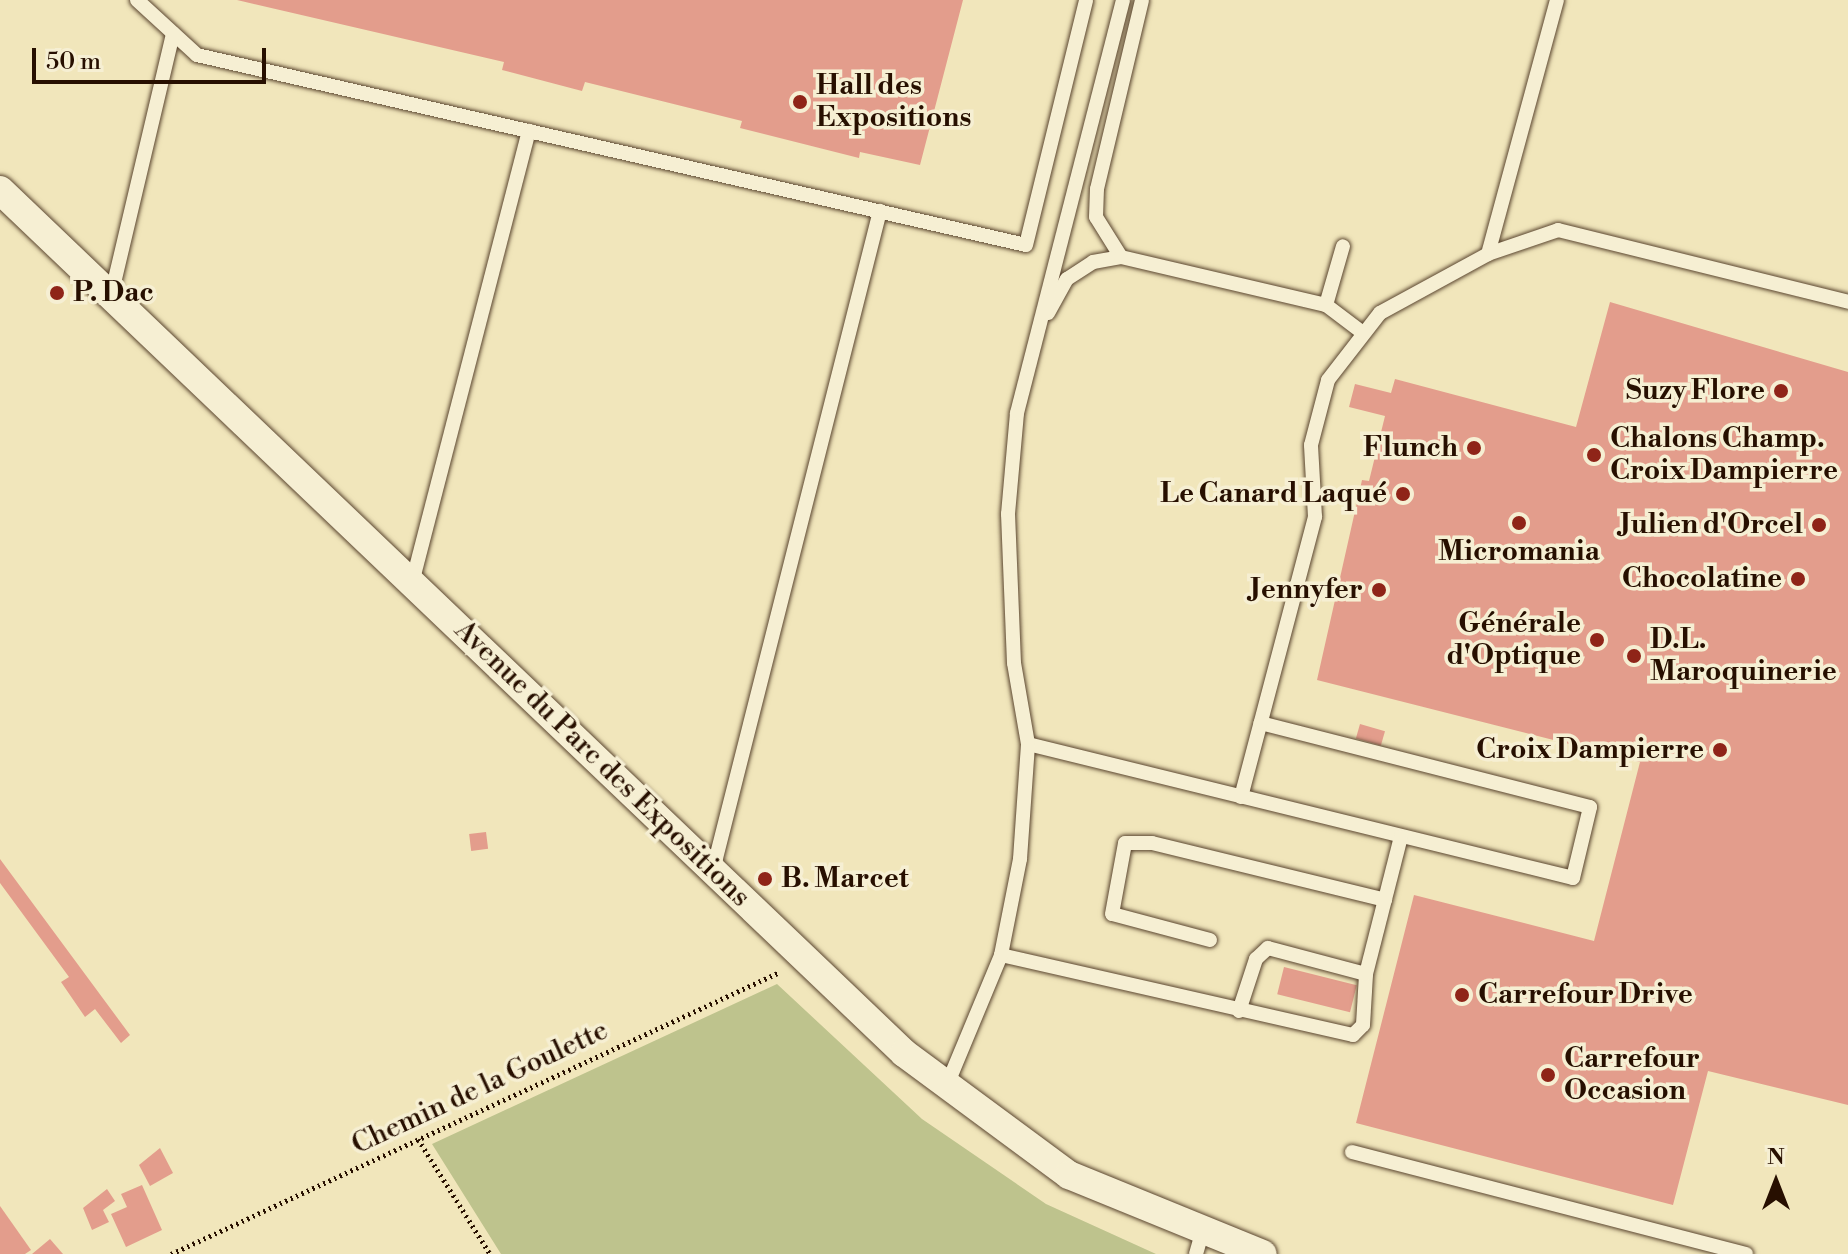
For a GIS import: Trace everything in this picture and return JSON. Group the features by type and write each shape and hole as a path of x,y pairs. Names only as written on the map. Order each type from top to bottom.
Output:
{"street":[{"name":"Avenue du Parc des Expositions","path":"0,190 806,959 947,1085 1069,1175 1199,1242 1263,1254"}],"lane":[{"path":"137,0 197,55 1026,245 1086,0"},
{"path":"947,1085 1001,955 1020,859 1028,744 1014,663 1008,514 1017,413 1123,0"},
{"path":"1121,257 1096,217 1097,189 1142,0"},
{"path":"1488,254 1557,0"},
{"path":"111,296 173,33"},
{"path":"412,583 529,131"},
{"path":"713,870 880,211"},
{"path":"1241,797 1315,517 1311,445 1328,380 1380,313 1488,254 1558,230 1848,302"},
{"path":"1326,305 1343,246"},
{"path":"1039,331 1067,279 1093,262 1121,257 1326,305 1363,333"},
{"path":"1028,744 1573,878 1590,807 1261,723"},
{"path":"1001,955 1353,1035 1363,1025 1366,974 1401,837"},
{"path":"1210,940 1112,914 1125,843 1152,843 1385,900"},
{"path":"1239,1011 1256,959 1268,948 1366,974"},
{"path":"1352,1152 1746,1254"}],"path":[{"name":"Chemin de la Goulette","path":"171,1254 806,959"},
{"path":"418,1139 490,1254"}],"green space":[{"path":"777,984 922,1119 1046,1204 1156,1254 501,1254 432,1144"}],"building":[{"name":"Hall des Expositions","path":"237,0 963,0 920,165 860,152 859,158 740,128 742,121 585,82 582,91 502,70 504,62"},
{"name":"Croix Dampierre","path":"1610,302 1848,372 1848,1105 1708,1071 1673,1205 1356,1123 1414,895 1594,941 1640,762 1317,680 1362,480 1369,481 1385,416 1349,407 1355,384 1391,393 1395,379 1576,427"},
{"path":"1360,724 1385,731 1381,746 1356,738"},
{"path":"486,832 488,849 471,851 469,834"},
{"path":"0,859 130,1035 121,1043 95,1009 85,1017 61,982 69,977 0,883"},
{"path":"1284,967 1357,985 1350,1012 1277,994"},
{"path":"160,1148 173,1173 150,1186 139,1165"},
{"path":"142,1185 162,1230 126,1247 111,1214 127,1207 121,1194"},
{"path":"107,1189 115,1201 103,1210 109,1222 92,1230 83,1208"},
{"path":"0,1206 31,1250 25,1254 0,1254"},
{"path":"50,1239 63,1254 32,1254"}],"place":[{"name":"Hall des Expositions","path":"800,102"},
{"name":"P. Dac","path":"57,293"},
{"name":"Suzy Flore","path":"1781,391"},
{"name":"Flunch","path":"1474,448"},
{"name":"Chalons Champ. Croix Dampierre","path":"1594,455"},
{"name":"Le Canard Laqué","path":"1403,494"},
{"name":"Micromania","path":"1519,523"},
{"name":"Julien d'Orcel","path":"1819,525"},
{"name":"Chocolatine","path":"1798,579"},
{"name":"Jennyfer","path":"1379,590"},
{"name":"Générale d'Optique","path":"1597,640"},
{"name":"D.L. Maroquinerie","path":"1634,656"},
{"name":"Croix Dampierre","path":"1720,750"},
{"name":"B. Marcet","path":"765,879"},
{"name":"Carrefour Drive","path":"1462,995"},
{"name":"Carrefour Occasion","path":"1548,1075"}]}
